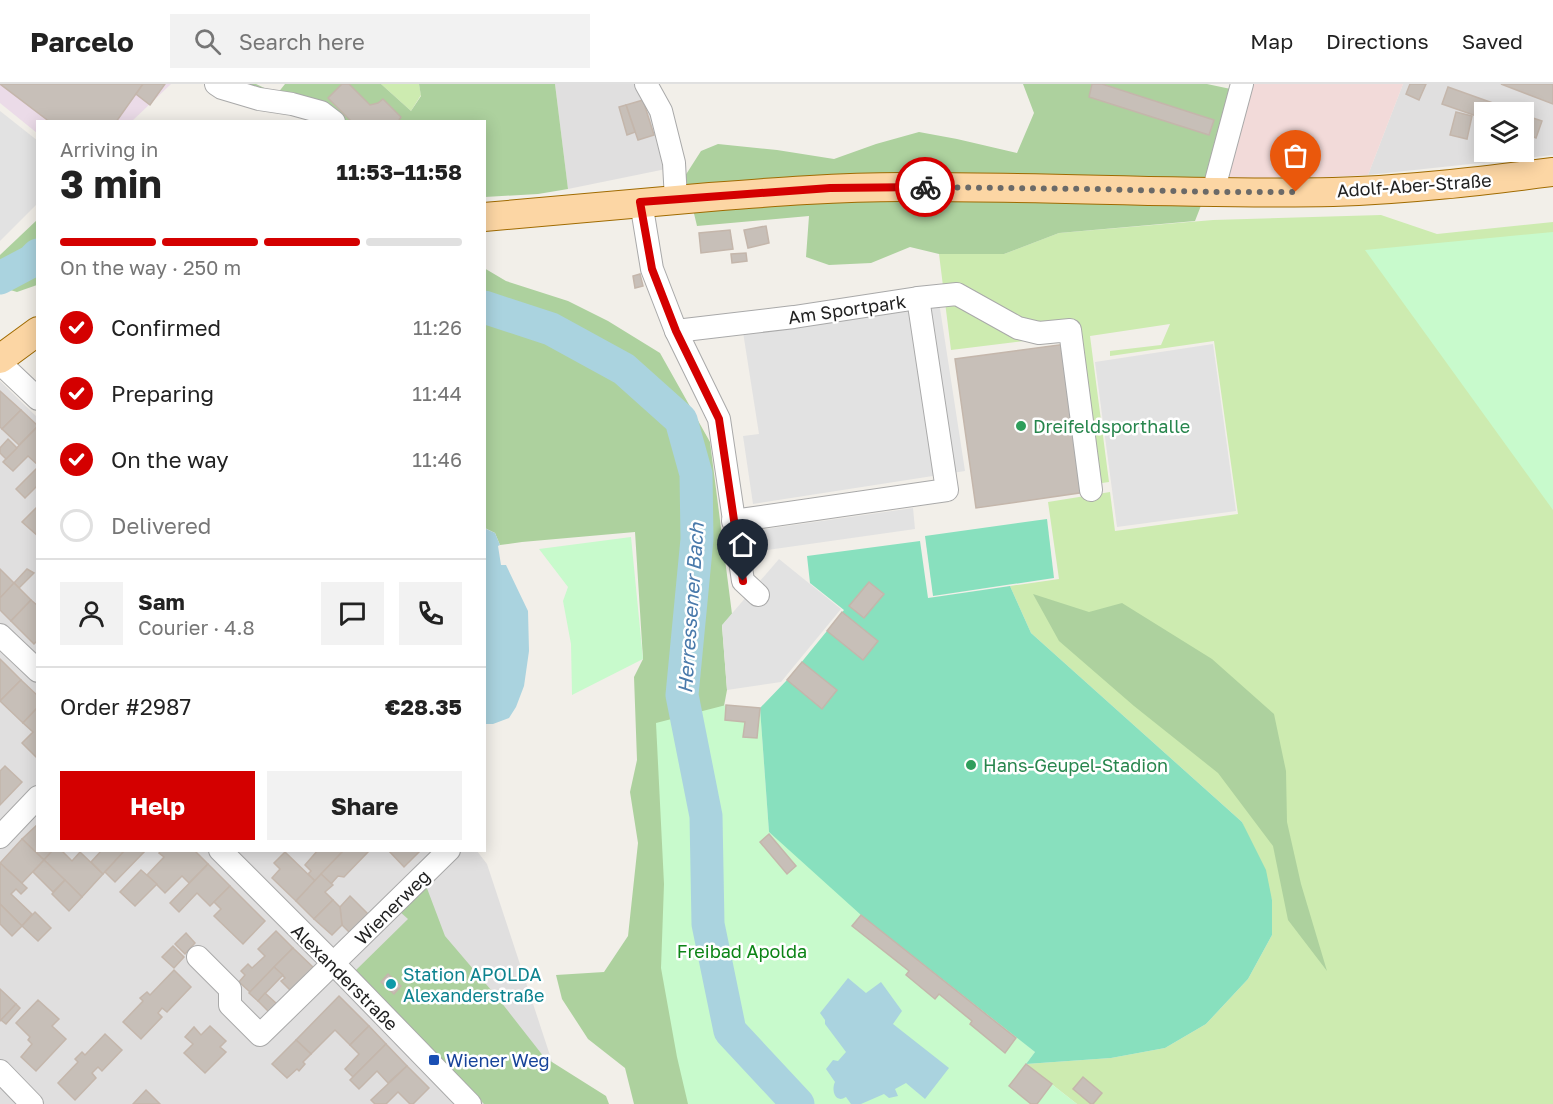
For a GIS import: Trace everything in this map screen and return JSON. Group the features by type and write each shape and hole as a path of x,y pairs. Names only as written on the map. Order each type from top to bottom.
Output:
{"main road":[{"name":"Adolf-Aber-Straße","path":"486,217 640,202 830,188 1083,188 1213,192 1336,192 1420,187 1553,172"},
{"path":"0,361 36,333"}],"street":[{"path":"216,84 222,88 259,99 292,104 321,112 331,120"},
{"path":"646,84 662,111 674,163 676,200"},
{"path":"1213,192 1242,84"},
{"path":"640,202 652,269 676,331 719,419 743,581 758,595"},
{"path":"918,298 957,294 1018,328 1039,333 1070,330 1090,490"},
{"name":"Am Sportpark","path":"676,331 794,317 918,298 947,490 733,521"},
{"path":"0,361 36,397"},
{"path":"0,635 36,669"},
{"path":"0,837 36,799"},
{"name":"Alexanderstraße","path":"222,852 470,1104"},
{"name":"Wienerweg","path":"198,957 230,989 231,1005 261,1035 447,852"},
{"path":"0,1071 32,1104"}],"shaded area":[{"path":"0,84 171,84 133,120 36,120 36,132 0,103"},
{"path":"555,84 636,84 643,95 662,147 666,169 568,189"},
{"path":"1246,84 1403,84 1368,175 1222,183"},
{"path":"1403,84 1553,84 1553,155 1534,157 1534,102 1474,102 1474,162 1488,162 1368,175"},
{"path":"0,111 36,139 36,205 0,241"},
{"path":"939,302 965,471 753,504 743,436 759,434 743,332"},
{"path":"1213,344 1236,511 1117,527 1095,362"},
{"path":"0,381 36,416 36,852 478,852 487,864 566,1104 0,1104"},
{"path":"913,508 915,529 761,551 758,530"},
{"path":"779,559 841,609 781,682 727,690 722,625"}],"green space":[{"path":"216,84 256,84 277,94 285,84 381,84 411,111 421,96 419,84 555,84 568,189 538,194 486,197 486,120 331,120"},
{"path":"381,84 419,84 421,95 411,111"},
{"path":"1023,84 1207,84 1245,92 1195,221 1059,233 1004,254 939,254 910,247 871,263 829,265 806,257 809,216 697,226 685,176 701,151 718,144 834,159 919,132 1017,153 1034,113"},
{"path":"1381,215 1437,234 1553,222 1553,1104 1077,1104 1026,1064 1111,1058 1165,1048 1206,1024 1248,979 1272,935 1272,900 1242,822 1031,633 1010,586 1059,579 1048,502 1110,492 1115,531 1238,514 1214,341 1110,356 1110,351 1161,345 1170,324 1090,336 1109,482 1095,484 1074,335 951,350 939,254 1004,254 1059,233 1213,220"},
{"path":"36,221 36,285 17,292 0,287 0,255"},
{"path":"1553,232 1553,510 1365,250"},
{"path":"486,269 506,281 568,301 608,321 660,353 710,442 732,614 722,626 727,690 724,706 787,1104 634,1104 625,1068 588,1039 562,999 556,975 604,972 628,936 638,843 630,792 637,760 634,677 643,659 635,532 500,545 495,533 486,528"},
{"path":"1047,519 1054,578 933,596 925,536"},
{"path":"631,537 643,659 572,695 571,644 563,601 568,587 539,549"},
{"name":"Hans-Geupel-Stadion","path":"920,541 928,598 1010,586 1031,633 1242,822 1266,870 1272,900 1272,935 1248,979 1206,1024 1165,1048 1111,1058 1026,1064 1035,1052 861,915 769,832 760,708 787,680 844,610 810,583 807,556"},
{"path":"1033,594 1089,612 1122,603 1212,659 1274,714 1286,771 1287,822 1301,884 1327,971 1288,920 1273,846 1218,773 1134,706 1059,641"},
{"name":"Freibad Apolda","path":"726,705 760,708 769,832 1035,1052 1026,1064 1077,1104 688,1104 661,968 664,884 656,723"},
{"path":"425,883 445,936 544,1057 606,1096 609,1104 484,1104 354,972 408,919 399,911"}],"water":[{"path":"486,529 495,533 500,545 498,546 501,565 506,565 528,611 529,651 524,686 509,718 486,724"},
{"path":"848,978 866,993 881,982 902,1011 893,1024 949,1068 925,1099 906,1083 895,1089 898,1096 889,1098 884,1094 861,1104 851,1104 846,1097 839,1099 835,1095 833,1089 835,1082 826,1069 833,1060 838,1061 846,1052 825,1024 820,1013"}],"building":[{"path":"0,84 143,84 117,120 47,120"},
{"path":"143,84 165,84 150,105 136,94"},
{"path":"342,84 349,84 370,105 383,99 401,117 399,120 350,120 328,98"},
{"path":"1092,84 1102,84 1214,120 1209,135 1089,97"},
{"path":"1410,84 1426,84 1419,100 1406,94"},
{"path":"1501,84 1553,84 1553,104"},
{"path":"1448,87 1490,102 1474,102 1474,115 1442,104"},
{"path":"643,100 654,135 638,140 626,105"},
{"path":"626,105 635,132 627,135 619,107"},
{"path":"1456,112 1472,116 1467,139 1450,135"},
{"path":"1534,118 1542,121 1536,138 1534,137"},
{"path":"766,226 769,243 748,248 744,230"},
{"path":"730,230 733,249 701,253 699,233"},
{"path":"746,253 747,261 732,263 731,254"},
{"path":"640,274 643,286 635,288 633,276"},
{"name":"Dreifeldsporthalle","path":"1066,344 1086,492 976,508 955,359"},
{"path":"0,391 21,410 2,429 0,427"},
{"path":"21,410 36,424 36,428 19,445 2,429"},
{"path":"36,428 36,463 28,456 13,471 3,462"},
{"path":"8,439 17,448 6,459 0,453 0,448"},
{"path":"36,469 36,487 25,498 16,489"},
{"path":"36,508 36,534 22,522"},
{"path":"0,569 14,583 0,598"},
{"path":"27,569 34,573 19,588 14,583"},
{"path":"869,582 884,594 864,618 849,606"},
{"path":"14,583 31,600 11,621 0,610 0,598"},
{"path":"31,600 36,604 36,642 34,644 11,621"},
{"path":"842,612 878,641 863,660 827,631"},
{"path":"0,659 21,680 0,701"},
{"path":"802,662 837,690 822,709 787,680"},
{"path":"21,680 36,694 36,709 23,723 0,701"},
{"path":"726,705 760,708 757,738 743,737 745,722 725,720"},
{"path":"36,709 36,757 22,743 33,732 23,723"},
{"path":"5,766 22,782 0,805 0,771"},
{"path":"36,826 36,852 51,852 44,860 22,839"},
{"path":"769,834 796,866 787,874 760,842"},
{"path":"22,839 44,860 22,883 0,863"},
{"path":"51,852 63,852 72,861 80,852 103,874 82,897 44,860"},
{"path":"100,852 123,853 103,874 91,862"},
{"path":"123,852 144,852 115,882 105,872"},
{"path":"196,852 208,864 189,883 182,876 165,893 147,875 164,857 159,853"},
{"path":"285,852 315,881 296,901 272,878 280,869 274,863"},
{"path":"316,852 342,852 315,881 308,874 311,871 305,865"},
{"path":"342,852 368,852 344,877 338,876 331,884 321,874"},
{"path":"390,852 419,852 404,867"},
{"path":"44,860 65,880 53,892 33,872"},
{"path":"0,863 27,888 21,894 16,889 11,894 32,914 22,926 0,904"},
{"path":"208,864 230,886 210,906 197,893 179,912 170,903"},
{"path":"141,870 157,884 135,906 120,892"},
{"path":"321,874 333,885 325,892 333,900 314,919 296,901"},
{"path":"65,880 82,897 69,911 52,894"},
{"path":"230,886 265,921 243,944 214,916 221,909 214,902"},
{"path":"350,896 368,914 350,933 342,925 340,907"},
{"path":"333,900 340,907 342,925 332,935 314,919"},
{"path":"0,904 22,926 12,936 0,924"},
{"path":"35,912 51,928 38,941 22,926"},
{"path":"861,915 1016,1038 1005,1053 970,1024 972,1021 939,994 935,999 906,975 909,971 852,926"},
{"path":"276,931 293,948 250,992 239,982 245,975 241,971 248,964 252,968 265,956 258,949"},
{"path":"186,933 195,943 185,954 175,944"},
{"path":"173,946 184,957 174,968 162,957"},
{"path":"293,948 315,969 292,992 281,981 285,978 274,967"},
{"path":"274,967 283,975 258,1001 249,993"},
{"path":"174,970 191,987 167,1012 162,1008 158,1013 162,1017 141,1039 123,1022 143,1001 140,998 147,992 150,995"},
{"name":"Station APOLDA Alexanderstraße","path":"388,974 401,986 394,994 381,982"},
{"path":"0,989 16,1004 0,1021"},
{"path":"265,993 277,1004 269,1012 258,1001"},
{"path":"339,996 369,1026 350,1045 335,1030 311,1054 296,1040"},
{"path":"38,1000 59,1019 52,1026 66,1039 36,1071 21,1057 32,1044 28,1040 30,1037 16,1023"},
{"path":"16,1004 20,1008 6,1024 1,1020"},
{"path":"210,1026 226,1041 220,1047 226,1052 205,1073 184,1053 193,1044 185,1037 194,1027 201,1035"},
{"path":"369,1026 386,1044 353,1077 345,1069 359,1054 350,1045"},
{"path":"105,1034 122,1050 102,1071 98,1067 92,1073 96,1078 75,1100 58,1083 78,1062 75,1059 82,1052 85,1055"},
{"path":"296,1040 311,1054 303,1062 305,1064 299,1071 297,1069 287,1078 272,1064"},
{"path":"386,1044 407,1066 388,1083 377,1071 359,1089 350,1080"},
{"path":"1026,1064 1052,1084 1037,1104 1031,1104 1009,1086"},
{"path":"407,1066 429,1088 413,1104 410,1104 398,1092 386,1104 375,1104 371,1100"},
{"path":"1083,1077 1102,1093 1093,1104 1073,1089"},
{"path":"146,1090 160,1104 133,1104"}],"waterway":[{"name":"Herressener Bach","path":"0,278 36,257"},
{"name":"Herressener Bach","path":"486,308 551,329 624,369 681,420 696,474 697,539 682,695 706,816 708,924 730,1031 798,1104"}],"way so far":[{"path":"925,187 1296,192"}],"place":[{"name":"Dreifeldsporthalle","path":"1021,426"},
{"name":"Hans-Geupel-Stadion","path":"971,765"},
{"name":"Station APOLDA Alexanderstraße","path":"391,984"},
{"name":"Wiener Weg","path":"434,1060"}],"route":[{"path":"743,581 719,419 676,331 655,279 640,202 830,188 925,187"}]}
